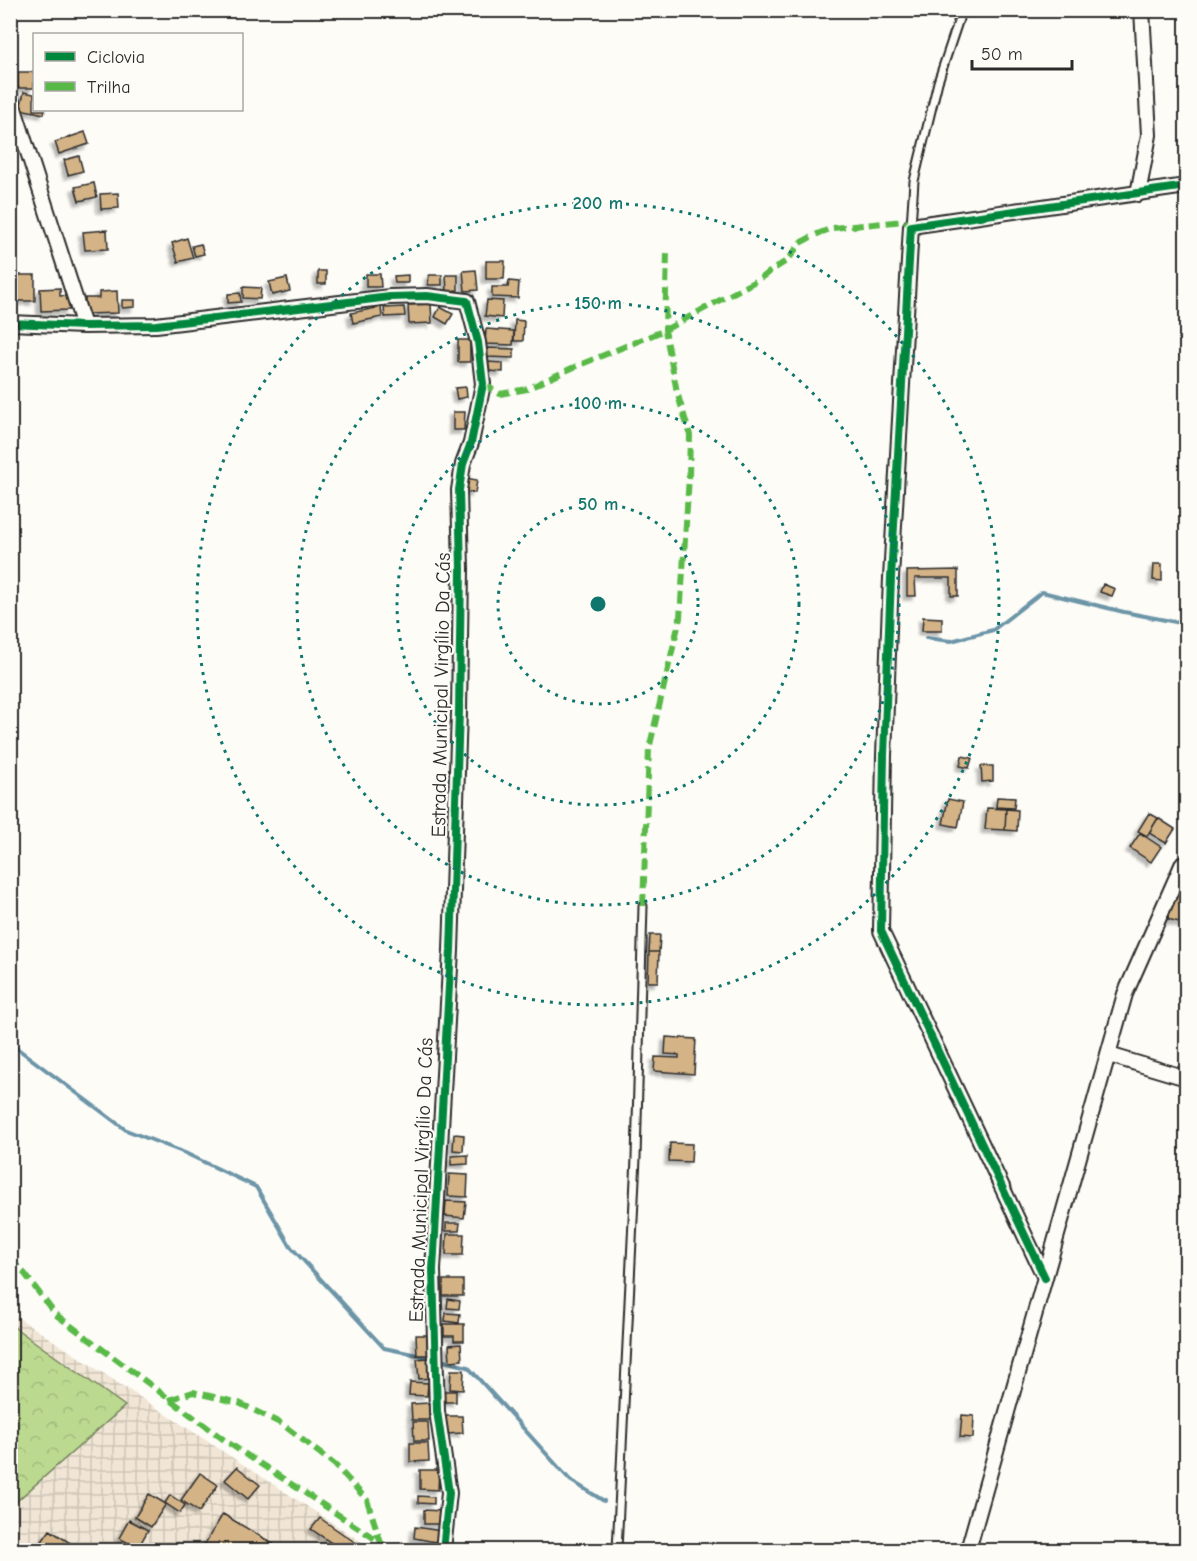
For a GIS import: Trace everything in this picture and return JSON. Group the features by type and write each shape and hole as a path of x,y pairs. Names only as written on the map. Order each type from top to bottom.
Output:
{"street":[{"path":"1138,194 1149,135 1142,10"},
{"path":"10,96 84,327"},
{"path":"1045,1278 881,931 890,601 911,226 1186,186"},
{"name":"Estrada Municipal Virgílio Da Cás","path":"10,323 84,327 156,326 390,297 428,296 467,301 478,342 483,384 471,443 463,464 459,490 461,569 459,724 450,961 433,1270 436,1412 449,1493 443,1551"},
{"path":"968,1551 1125,994 1183,863"},
{"path":"1108,1055 1186,1078"}],"lane":[{"path":"911,226 914,181 938,82 960,16"},
{"path":"617,1551 636,1158 643,906"}],"shaded area":[{"path":"11,1313 374,1550 11,1550"}],"green space":[{"path":"11,1325 125,1406 11,1506"}],"building":[{"path":"18,72 33,72 33,88 18,88"},
{"path":"24,92 33,94 33,111 45,111 44,114 20,109"},
{"path":"85,132 89,144 59,154 55,142"},
{"path":"79,156 83,171 68,175 64,160"},
{"path":"94,183 97,197 79,201 75,187"},
{"path":"118,193 119,208 101,209 100,194"},
{"path":"107,230 108,249 85,250 83,232"},
{"path":"187,238 193,258 178,262 172,243"},
{"path":"201,244 204,254 195,256 192,246"},
{"path":"486,261 505,261 504,279 486,279"},
{"path":"476,270 478,290 465,291 463,271"},
{"path":"318,271 326,271 326,284 318,284"},
{"path":"366,274 380,274 381,287 366,287"},
{"path":"17,275 35,275 35,301 17,301"},
{"path":"408,275 408,283 395,283 394,276"},
{"path":"429,275 442,275 442,285 428,285"},
{"path":"446,275 458,275 458,290 447,291"},
{"path":"287,278 290,291 272,295 269,282"},
{"path":"509,281 519,282 518,298 492,297 492,287 508,287"},
{"path":"243,287 261,288 260,299 243,298"},
{"path":"60,288 60,296 69,295 69,310 41,311 40,289"},
{"path":"117,291 118,313 86,314 85,298 99,298 99,292"},
{"path":"240,293 241,302 228,303 228,294"},
{"path":"122,300 135,300 135,307 122,308"},
{"path":"487,300 503,301 502,318 485,316"},
{"path":"431,304 432,323 409,324 408,305"},
{"path":"381,307 382,317 353,323 351,313"},
{"path":"404,307 405,316 385,317 384,308"},
{"path":"440,307 453,314 447,324 435,317"},
{"path":"515,320 524,321 523,341 514,341"},
{"path":"486,329 514,331 513,345 485,344"},
{"path":"458,340 470,340 470,362 458,362"},
{"path":"488,348 514,349 514,358 487,357"},
{"path":"488,362 503,363 503,372 488,371"},
{"path":"466,387 467,397 457,399 455,388"},
{"path":"453,412 465,412 464,430 453,430"},
{"path":"466,478 477,480 475,493 465,491"},
{"path":"1154,564 1162,564 1162,581 1153,580"},
{"path":"958,570 958,596 951,596 951,578 915,578 916,596 907,596 907,571"},
{"path":"1103,584 1115,589 1112,596 1100,592"},
{"path":"923,617 942,618 942,631 922,631"},
{"path":"962,756 972,758 969,768 960,766"},
{"path":"981,766 993,766 993,781 982,782"},
{"path":"997,797 1015,798 1014,808 996,807"},
{"path":"948,799 963,802 958,827 943,824"},
{"path":"987,808 1006,809 1005,830 985,829"},
{"path":"1006,809 1018,810 1017,831 1005,830"},
{"path":"1149,813 1158,818 1147,836 1138,831"},
{"path":"1158,818 1175,829 1166,843 1149,833"},
{"path":"1140,833 1161,847 1151,862 1130,848"},
{"path":"1175,891 1186,894 1186,924 1168,919"},
{"path":"650,935 660,935 659,952 649,952"},
{"path":"649,952 659,952 658,982 648,982"},
{"path":"666,1037 696,1039 694,1074 654,1071 655,1057 679,1058 679,1055 665,1054"},
{"path":"454,1134 464,1135 463,1151 453,1150"},
{"path":"670,1143 692,1144 691,1162 669,1161"},
{"path":"468,1155 468,1164 451,1165 451,1156"},
{"path":"449,1174 468,1175 467,1197 448,1196"},
{"path":"446,1201 466,1202 464,1218 445,1216"},
{"path":"446,1223 460,1223 459,1231 446,1231"},
{"path":"447,1234 464,1234 463,1255 446,1255"},
{"path":"443,1280 463,1280 463,1296 443,1296"},
{"path":"448,1299 460,1301 459,1309 447,1308"},
{"path":"446,1313 460,1314 459,1323 445,1321"},
{"path":"444,1324 464,1324 464,1341 454,1341 454,1336 444,1336"},
{"path":"416,1335 431,1335 432,1355 417,1355"},
{"path":"461,1344 462,1360 450,1361 449,1345"},
{"path":"429,1358 431,1378 419,1379 417,1359"},
{"path":"451,1370 464,1370 463,1390 450,1389"},
{"path":"410,1382 428,1383 427,1396 409,1395"},
{"path":"443,1391 456,1391 456,1402 442,1402"},
{"path":"429,1403 429,1420 412,1420 411,1404"},
{"path":"962,1415 974,1416 973,1438 960,1437"},
{"path":"445,1416 462,1416 463,1433 446,1434"},
{"path":"413,1422 428,1422 429,1441 414,1441"},
{"path":"410,1443 428,1443 429,1461 410,1462"},
{"path":"237,1467 260,1485 248,1499 225,1480"},
{"path":"420,1470 439,1470 438,1490 420,1489"},
{"path":"200,1473 218,1485 199,1512 181,1500"},
{"path":"149,1494 166,1504 151,1527 135,1517"},
{"path":"170,1495 185,1505 180,1513 165,1503"},
{"path":"418,1496 434,1497 434,1504 418,1503"},
{"path":"424,1510 443,1511 442,1524 424,1524"},
{"path":"223,1514 283,1550 201,1550"},
{"path":"320,1518 366,1550 342,1550 311,1529"},
{"path":"129,1520 148,1530 138,1548 119,1538"},
{"path":"415,1527 442,1531 441,1543 414,1538"},
{"path":"50,1530 81,1550 36,1550"}],"waterway":[{"path":"926,638 951,641 993,630 1042,592 1186,624"},
{"path":"10,1043 126,1130 185,1153 256,1187 291,1247 384,1348 432,1358"},
{"path":"440,1360 468,1367 570,1480 604,1501"}],"marked path":[{"path":"483,384 500,394 527,389 665,330 759,279 789,259 800,243 832,228 904,221 911,226"},
{"path":"643,906 649,749 680,618 689,476 690,435 677,392 665,330 667,252"},
{"path":"10,1259 25,1274 55,1314 227,1442 392,1550"},
{"path":"169,1400 193,1392 239,1403 282,1424 335,1465 367,1500 381,1543"}],"cycle path":[{"path":"1045,1278 881,931 884,755 891,578 911,226 1186,186"},
{"path":"10,323 84,326 156,325 390,297 427,296 467,301 478,342 483,384 471,443 463,464 459,490 461,569 459,712 451,950 433,1270 437,1411 449,1493 443,1550"}]}
